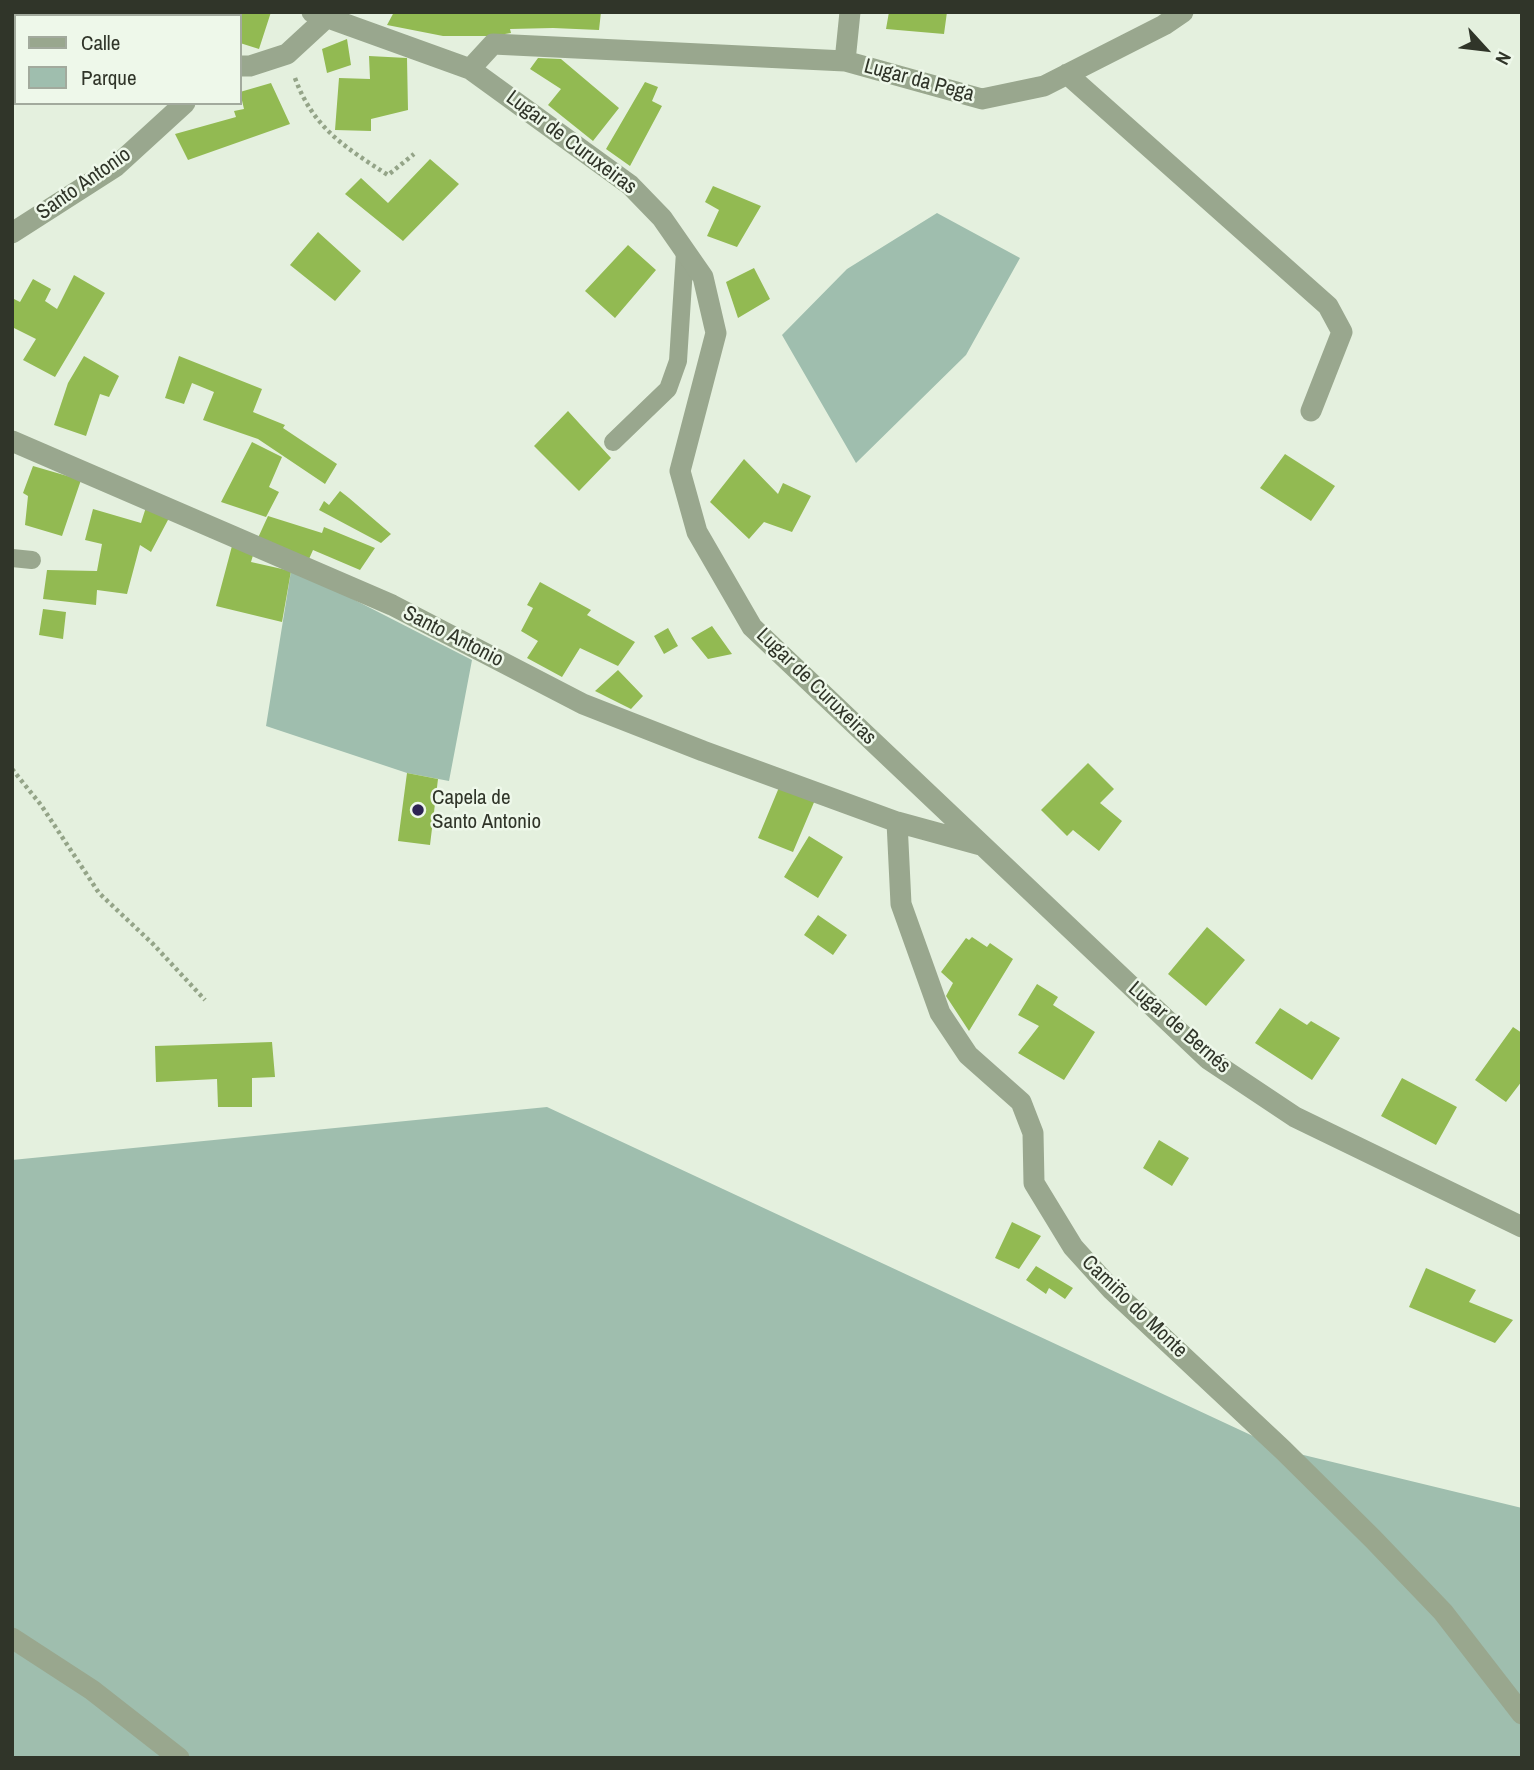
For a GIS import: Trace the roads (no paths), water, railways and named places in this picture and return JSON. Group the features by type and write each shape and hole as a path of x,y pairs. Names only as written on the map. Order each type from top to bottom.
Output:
{"street":[{"path":"845,61 850,12"},
{"name":"Lugar da Pega","path":"470,69 493,44 845,61 982,99 1044,86 1164,25 1183,12"},
{"path":"242,66 287,54 319,16"},
{"name":"Lugar de Curuxeiras","path":"319,16 470,69 630,185 662,218 703,277 716,333 680,471 697,532 752,627 983,846"},
{"path":"1067,74 1328,306 1342,332 1311,411"},
{"name":"Santo Antonio","path":"12,233 115,167 183,105"},
{"name":"Santo Antonio","path":"12,441 392,605 583,704 897,822"},
{"name":"Lugar de Bernés","path":"897,822 983,846 1208,1059 1295,1117 1522,1227"},
{"name":"Camiño do Monte","path":"897,822 901,904 940,1013 968,1055 1021,1102 1033,1133 1034,1183 1073,1247 1111,1289 1283,1450 1382,1548 1443,1612 1522,1714"},
{"path":"12,1638 92,1690 179,1758"}],"lane":[{"path":"613,442 668,389 677,361 685,252"},
{"path":"12,558 32,560"}],"place":[{"name":"Capela de Santo Antonio","path":"418,810"}]}
